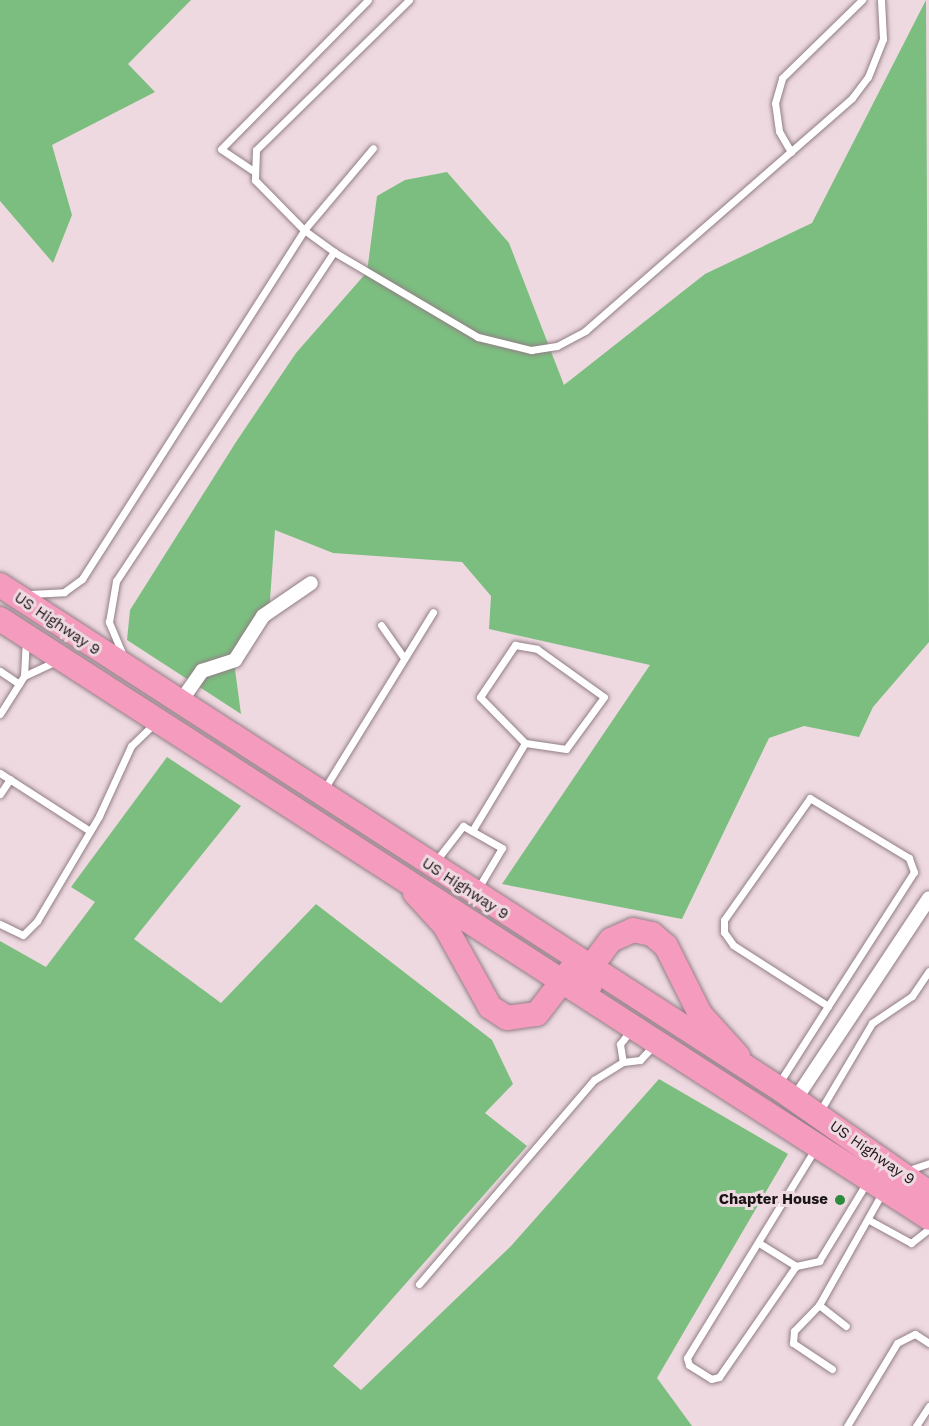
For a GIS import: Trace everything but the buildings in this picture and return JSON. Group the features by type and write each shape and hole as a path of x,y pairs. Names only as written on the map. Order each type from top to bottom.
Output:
{"highway":[{"name":"US Highway 9","path":"4,587 474,895 577,970 594,998 658,1041 818,1145 885,1180 929,1193"},
{"name":"US Highway 9","path":"0,619 161,718 406,882 577,970 754,1073 818,1115 885,1180 929,1218"},
{"path":"406,882 445,926 498,1014 528,1019 577,970 621,934 652,934 666,946 706,1023 754,1073"}],"street":[{"path":"181,701 202,671 235,660 263,616 311,583"},
{"path":"786,1094 929,897"}],"lane":[{"path":"368,0 221,149 252,170 259,185 304,230 334,252 478,338 507,348 540,350 585,331 791,152 868,77 886,25 881,0"},
{"path":"252,170 256,150 409,0"},
{"path":"791,152 779,131 775,103 782,78 862,0"},
{"path":"4,587 52,596 82,579 304,230 373,148"},
{"path":"145,678 112,635 108,606 116,581 334,252"},
{"path":"320,795 403,657 433,612"},
{"path":"381,625 403,657"},
{"path":"0,714 24,676 25,635"},
{"path":"515,645 537,648 604,697 566,749 525,743 480,697 515,645"},
{"path":"24,676 62,658"},
{"path":"0,671 19,684"},
{"path":"0,924 23,935 90,831 131,746 161,718"},
{"path":"472,831 525,743"},
{"path":"0,773 90,831"},
{"path":"0,794 10,779"},
{"path":"786,1094 828,1006 914,872 909,858 816,799 805,801 724,920 733,945 828,1006"},
{"path":"431,867 463,826 502,848 474,895"},
{"path":"818,1115 872,1023 912,996 929,971"},
{"path":"623,1062 620,1044 634,1025"},
{"path":"419,1284 594,1080 623,1062 640,1060 658,1041"},
{"path":"818,1145 687,1358 711,1379 719,1377 796,1266 819,1261 885,1180 929,1163"},
{"path":"832,1369 793,1342 799,1323 819,1305 869,1220 885,1180"},
{"path":"869,1220 906,1243 929,1229"},
{"path":"759,1243 796,1266"},
{"path":"819,1305 846,1326"},
{"path":"847,1426 897,1343 915,1334 929,1343"},
{"path":"916,1426 929,1406"}],"green space":[{"path":"0,0 191,0 128,64 155,92 52,145 72,215 53,263 0,201"},
{"path":"926,0 929,642 873,707 859,737 804,726 769,738 682,919 502,884 650,665 489,629 491,596 462,562 333,553 275,530 269,614 234,662 241,714 127,640 130,610 236,442 296,353 367,272 377,196 405,180 447,172 509,243 564,385 705,274 812,223"},
{"path":"167,757 241,806 134,939 221,1003 316,904 492,1040 513,1084 485,1113 527,1146 333,1366 361,1390 511,1246 659,1079 788,1154 657,1378 692,1426 0,1426 0,941 46,967 95,902 71,887"}],"place":[{"name":"Chapter House","path":"840,1200"}]}
